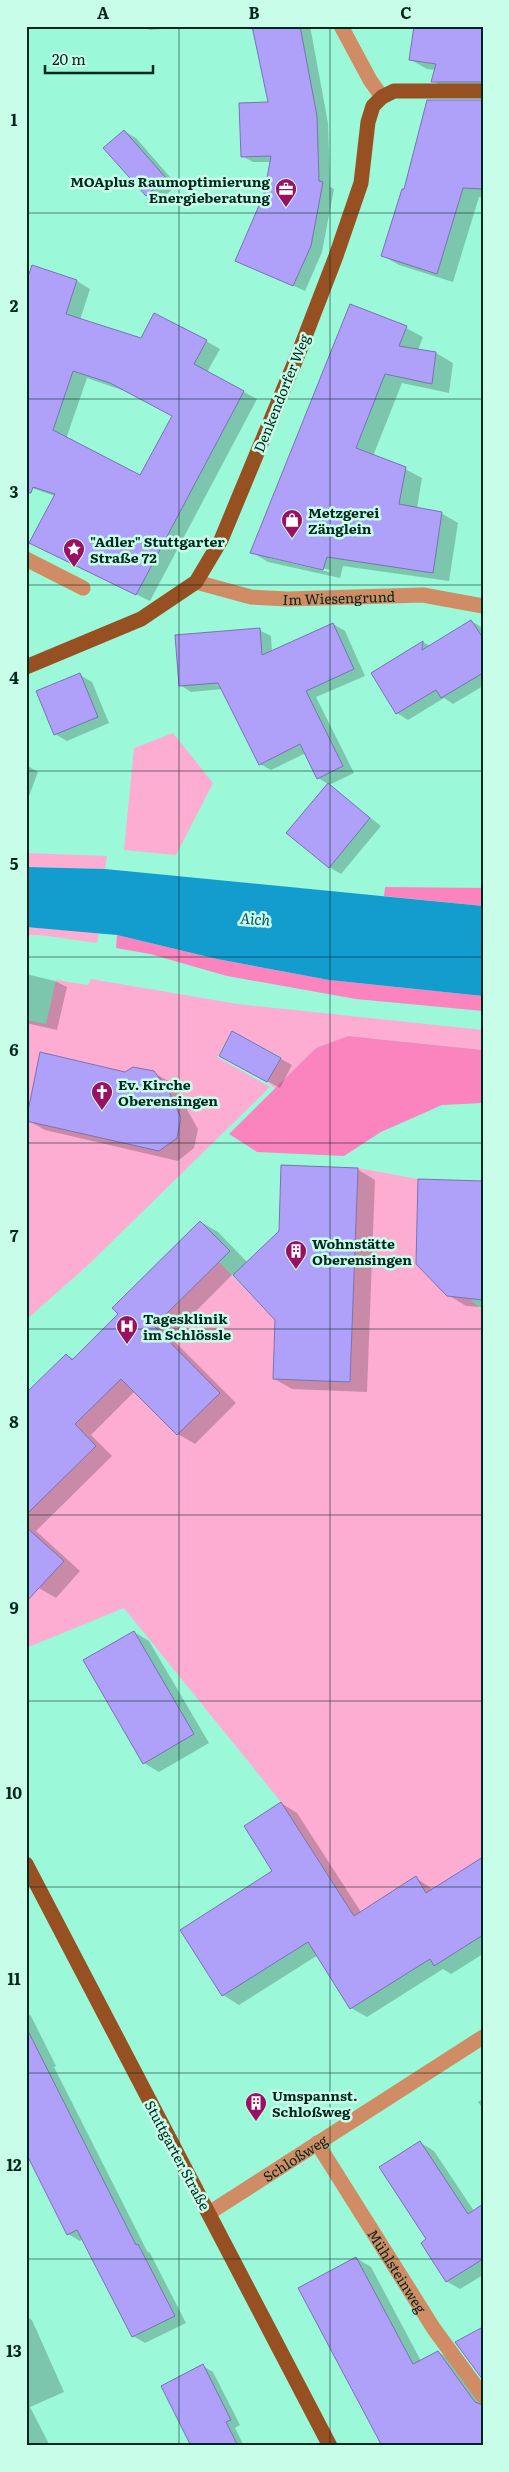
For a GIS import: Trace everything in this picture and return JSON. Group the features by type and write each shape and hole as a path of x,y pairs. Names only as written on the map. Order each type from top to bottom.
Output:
{"main road":[{"path":"382,96 394,91 415,89 483,91"},
{"name":"Denkendorfer Weg","path":"26,667 141,619 196,582 221,540 299,352 336,256 361,183 368,122 373,106 382,96"},
{"name":"Stuttgarter Straße","path":"26,1864 330,2446"}],"street":[{"path":"341,26 370,80 382,96"},
{"path":"26,559 83,588"},
{"name":"Im Wiesengrund","path":"196,582 251,596 287,599 423,595 483,606"},
{"name":"Schloßweg","path":"209,2213 483,2037"},
{"name":"Mühlsteinweg","path":"317,2144 434,2329 483,2396"}],"shaded area":[{"path":"173,733 213,783 176,855 124,850 134,748"},
{"path":"26,853 107,856 105,869 26,867"},
{"path":"385,887 483,888 483,906 384,896"},
{"path":"26,927 99,933 97,943 41,935 26,935"},
{"path":"117,935 217,959 329,980 483,996 483,1011 356,999 227,976 150,954 116,948"},
{"path":"91,979 237,1004 483,1030 483,1050 348,1036 316,1048 276,1089 267,1082 281,1057 232,1031 217,1057 270,1087 88,1265 26,1320 26,1020 46,1024 56,980 88,985"},
{"path":"348,1036 483,1050 483,1103 442,1105 381,1132 344,1156 257,1152 229,1134 316,1048"},
{"path":"358,1168 418,1179 416,1264 447,1296 469,1298 483,1311 483,1857 426,1893 416,1877 331,1930 340,1893 281,1802 124,1608 26,1648 26,1473 121,1379 177,1435 220,1393 154,1326 219,1262 275,1320 273,1379 350,1382"}],"water":[{"name":"Aich","path":"26,867 105,869 483,906 483,996 329,980 217,959 117,935 26,927"}],"building":[{"path":"252,26 300,26 317,116 319,181 323,182 311,246 293,286 235,261 264,194 271,156 241,157 239,103 268,102"},
{"path":"414,26 483,26 483,82 431,82 436,64 409,60"},
{"path":"427,100 483,100 483,189 463,188 437,274 381,256 402,189 404,189"},
{"path":"124,130 166,178 146,196 103,148"},
{"path":"32,265 77,280 66,314 141,338 154,313 207,340 194,364 244,391 136,595 29,543 55,494 33,487 31,493 26,492 26,283","holes":["73,371 110,383 172,416 140,475 53,430"]},
{"path":"350,304 407,326 399,346 436,352 432,384 385,374 356,448 406,467 399,504 442,512 433,573 327,557 323,570 250,553"},
{"path":"471,620 483,638 483,673 441,698 436,690 396,714 371,673 423,641 422,650"},
{"path":"333,623 354,669 306,691 343,766 317,779 300,744 259,765 218,683 179,686 175,635 260,628 262,655"},
{"path":"80,673 98,717 54,735 36,691"},
{"path":"328,783 370,818 329,868 286,833"},
{"path":"232,1031 281,1058 267,1082 219,1056"},
{"name":"Ev. Kirche Oberensingen","path":"40,1052 125,1072 133,1067 154,1071 168,1089 181,1118 177,1138 159,1151 26,1121"},
{"name":"Wohnstätte Oberensingen","path":"281,1165 358,1168 350,1382 273,1379 275,1320 233,1275 279,1231"},
{"path":"418,1179 483,1181 483,1300 447,1296 416,1264"},
{"path":"200,1221 230,1251 154,1326 220,1393 177,1435 121,1379 75,1424 96,1446 26,1515 26,1393 66,1354 72,1360 118,1314 112,1308"},
{"path":"26,1527 64,1561 26,1602"},
{"path":"134,1631 194,1734 143,1764 83,1660"},
{"path":"281,1802 354,1916 416,1876 426,1893 483,1857 483,1935 434,1966 430,1959 350,2009 308,1942 222,1996 180,1930 272,1871 244,1826"},
{"path":"26,2027 136,2245 138,2244 175,2316 132,2337 77,2230 67,2235 26,2153"},
{"path":"420,2141 468,2214 483,2204 483,2259 446,2282 421,2243 426,2239 379,2167"},
{"path":"356,2257 413,2364 438,2351 475,2402 483,2405 483,2446 382,2446 298,2288"},
{"path":"483,2327 483,2380 455,2342"},
{"path":"203,2364 231,2420 226,2422 238,2446 191,2446 161,2386"}],"place":[{"name":"MOAplus Raumoptimierung Energieberatung","path":"286,208"},
{"name":"Metzgerei Zänglein","path":"292,539"},
{"name":"\"Adler\" Stuttgarter Straße 72","path":"74,568"},
{"name":"Ev. Kirche Oberensingen","path":"102,1111"},
{"name":"Wohnstätte Oberensingen","path":"296,1270"},
{"name":"Tagesklinik im Schlössle","path":"127,1345"},
{"name":"Umspannst. Schloßweg","path":"256,2122"}]}
